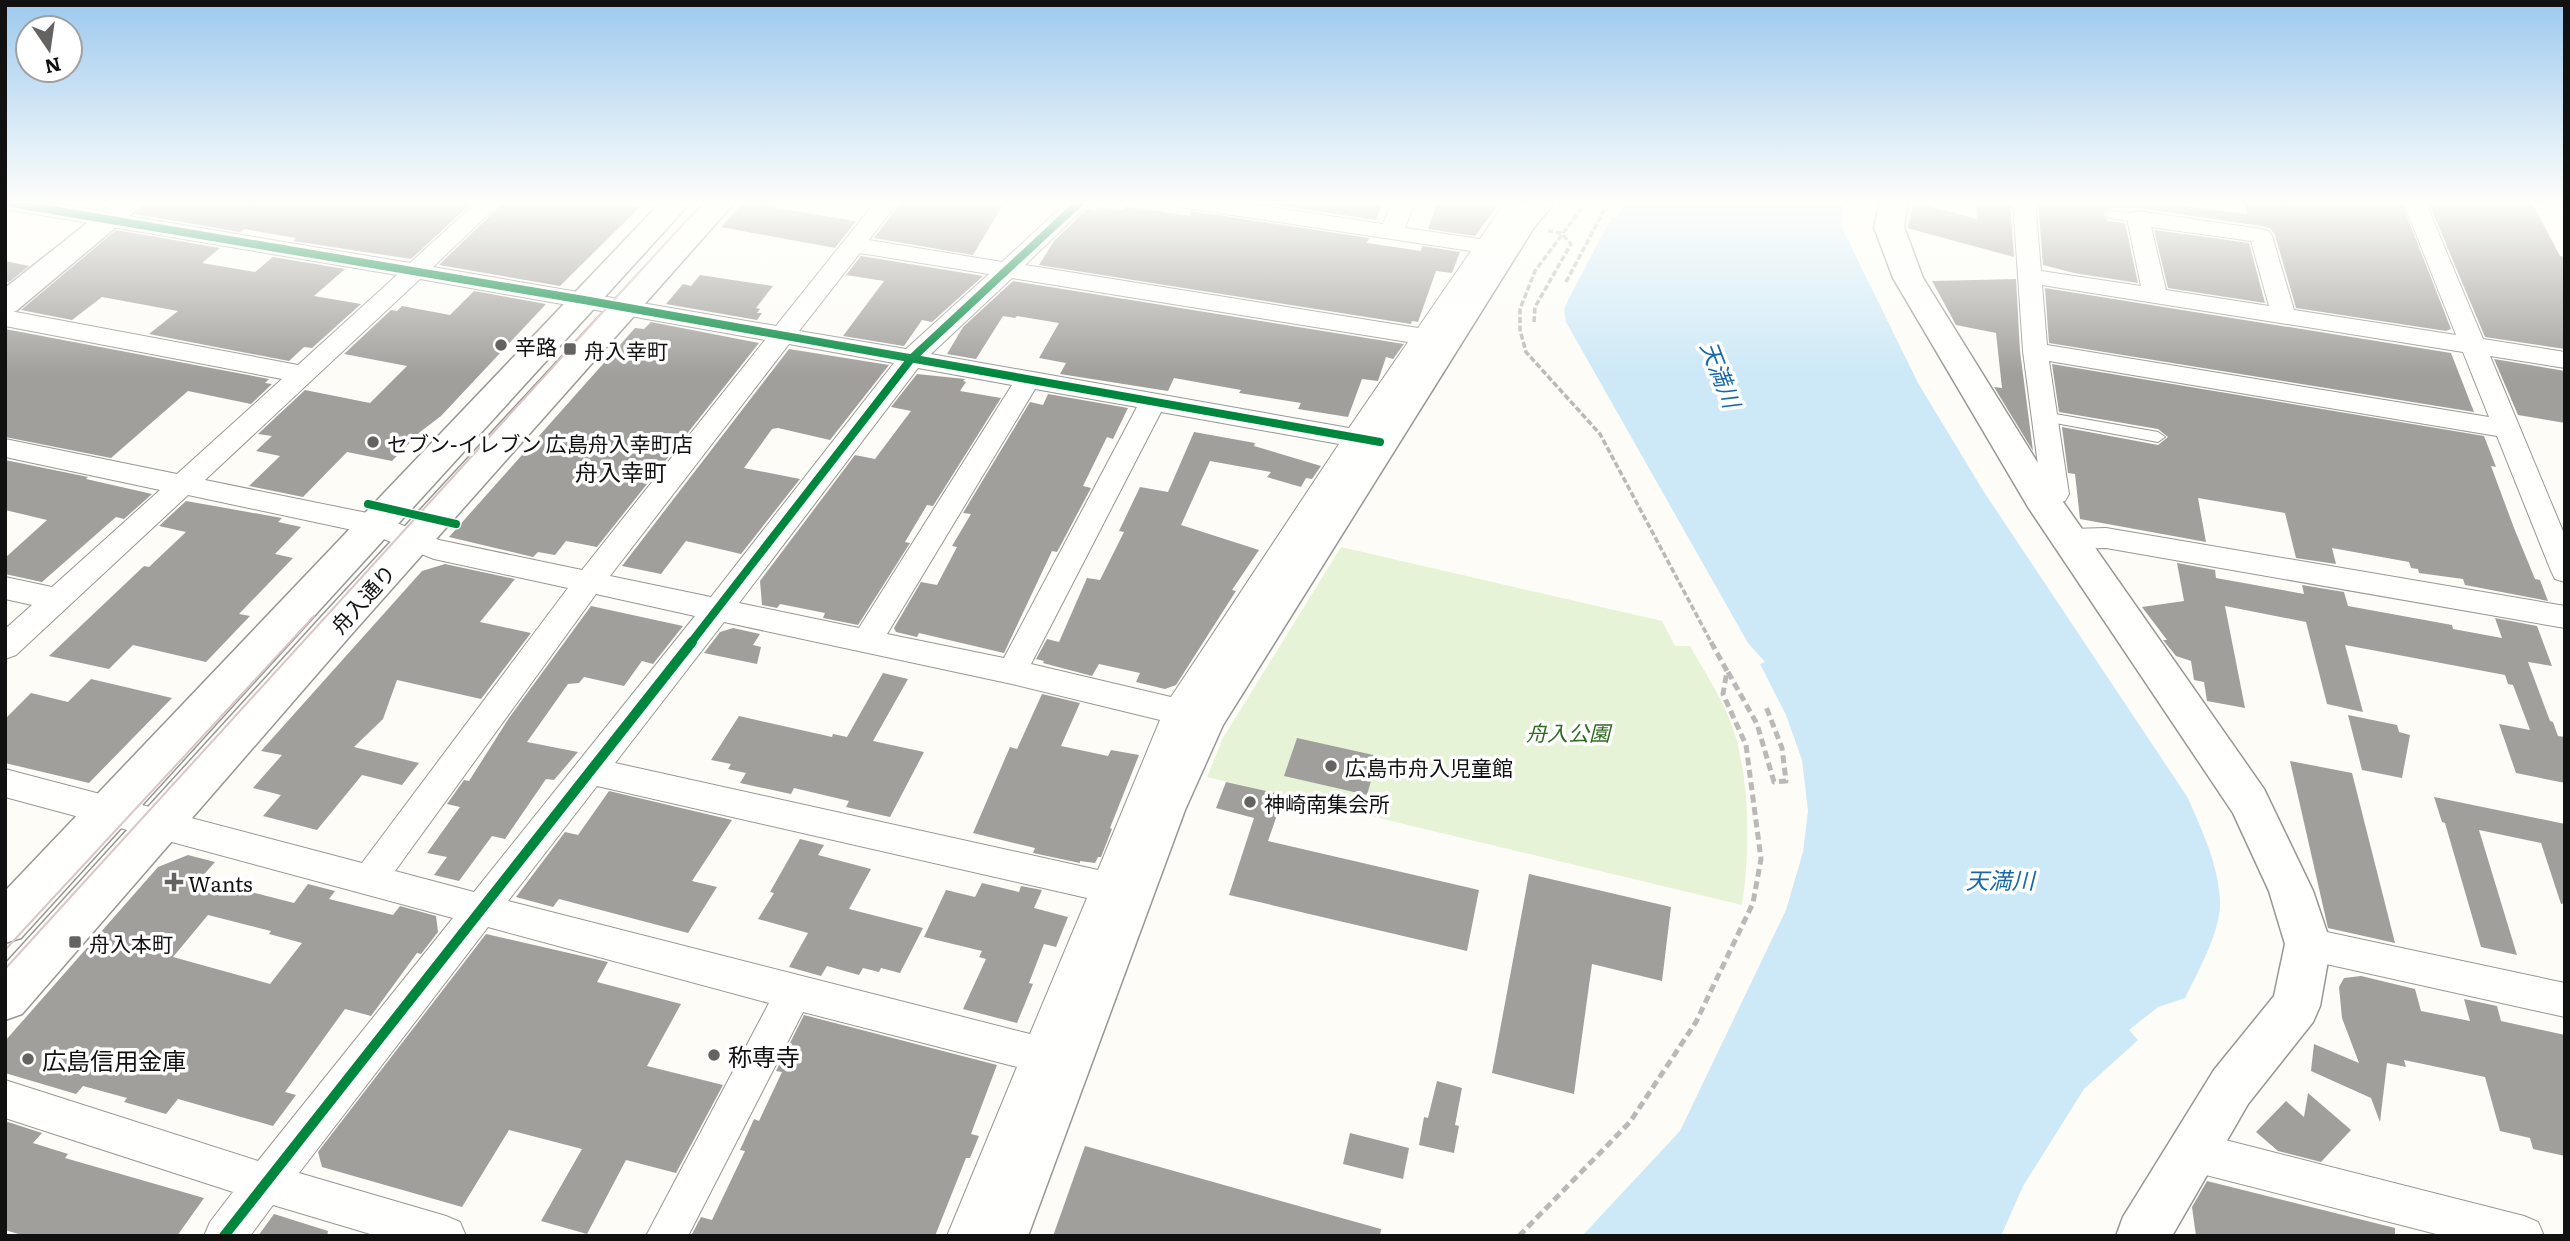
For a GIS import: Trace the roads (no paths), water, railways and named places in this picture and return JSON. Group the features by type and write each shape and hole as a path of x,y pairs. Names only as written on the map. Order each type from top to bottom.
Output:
{"street":[{"path":"5,304 63,259"},
{"path":"341,259 1368,440"},
{"path":"5,647 429,259"},
{"name":"舟入通り","path":"5,923 622,259"},
{"name":"舟入通り","path":"5,998 413,541 670,259"},
{"path":"369,880 588,583 844,259"},
{"path":"943,259 1423,337"},
{"path":"224,1236 591,771 911,359 1017,259"},
{"path":"1368,440 1423,337 1479,259"},
{"path":"1002,1236 1053,1057 1106,887 1193,714 1368,440 1497,259"},
{"path":"1901,259 1908,278 2041,498 2249,802 2291,891 2308,944 2296,1006 2231,1087 2190,1151 2142,1236"},
{"path":"2027,259 2035,351 2055,495 2041,498"},
{"path":"2147,259 2155,296"},
{"path":"2268,259 2284,316"},
{"path":"2438,259 2565,571"},
{"path":"2028,276 2565,359"},
{"path":"5,318 305,375"},
{"path":"2035,351 2507,429"},
{"path":"866,642 1028,379"},
{"path":"1012,672 1153,402"},
{"path":"5,448 377,525 435,549 1012,672 1193,714"},
{"path":"2070,539 2106,538 2565,617"},
{"path":"5,588 57,599"},
{"path":"967,1236 1053,1057 1164,810 1193,714"},
{"path":"591,771 1106,887"},
{"path":"5,783 480,911 1053,1057"},
{"path":"2308,944 2565,1000"},
{"path":"666,1236 794,993"},
{"path":"5,1099 446,1236"},
{"path":"2190,1151 2524,1236"}],"lane":[{"path":"2044,417 2158,437"}],"water":[{"name":"天満川","path":"1590,259 1857,259 1918,383 1984,492 2188,798 2209,848 2219,888 2217,926 2208,951 2185,998 2158,1007 2129,1030 2138,1040 2084,1089 2023,1186 2001,1236 1582,1236 1680,1131 1786,910 1803,852 1808,811 1802,760 1786,715 1760,664 1765,662 1748,643 1566,322 1564,310"}],"tram line":[{"path":"5,969 651,259"},
{"path":"5,950 314,616"}],"place":[{"name":"辛路","path":"501,345"},
{"name":"舟入幸町","path":"570,349"},
{"name":"セブン-イレブン 広島舟入幸町店","path":"373,442"},
{"name":"広島市舟入児童館","path":"1331,766"},
{"name":"神崎南集会所","path":"1250,802"},
{"name":"Wants","path":"174,882"},
{"name":"舟入本町","path":"75,942"},
{"name":"称専寺","path":"714,1055"},
{"name":"広島信用金庫","path":"28,1059"}],"district":[{"name":"舟入幸町","path":"621,471"}],"park label":[{"name":"舟入公園","path":"1568,731"}]}
